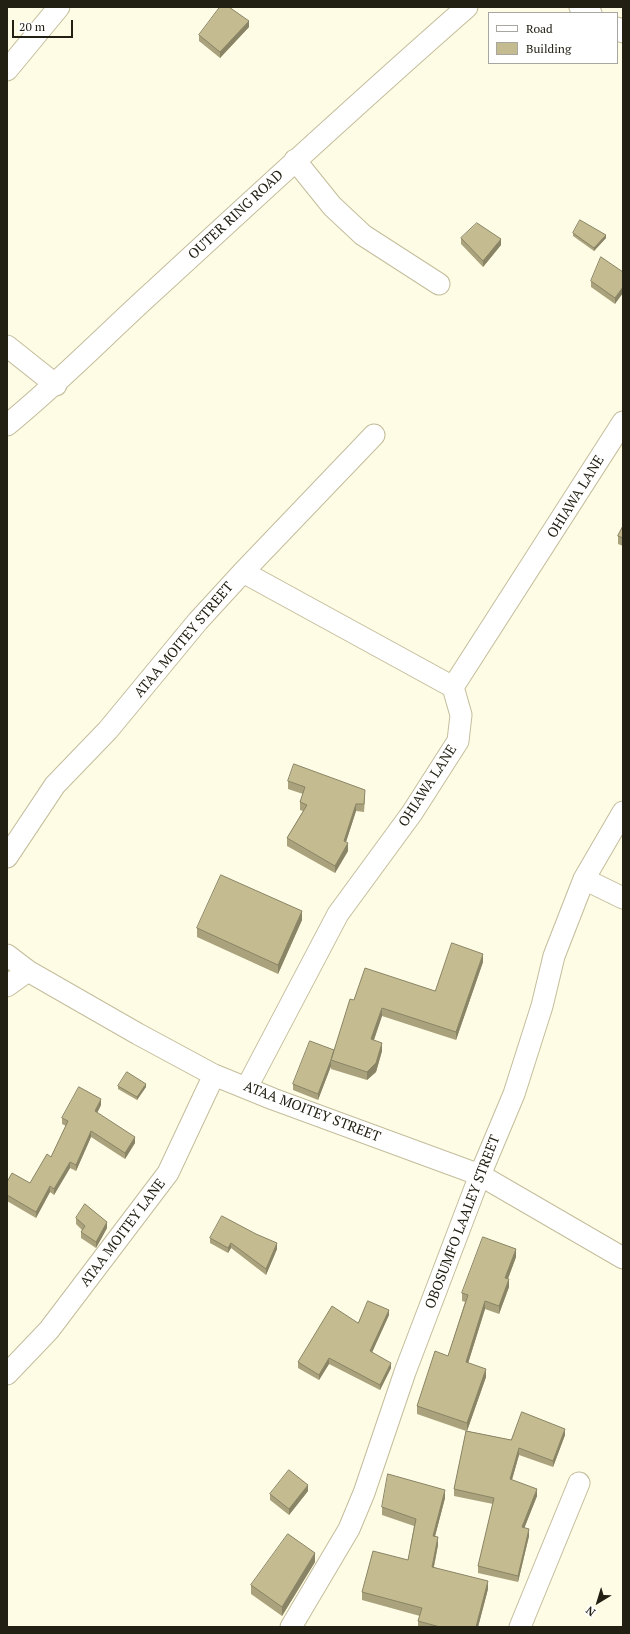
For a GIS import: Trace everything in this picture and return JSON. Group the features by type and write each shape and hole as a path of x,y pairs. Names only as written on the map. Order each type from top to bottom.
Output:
{"street":[{"path":"7,70 59,7"},
{"name":"OUTER RING ROAD","path":"7,425 56,385 137,306 295,160 467,7"},
{"path":"580,7 589,12"},
{"path":"295,160 332,206 363,235 439,284"},
{"path":"7,346 56,385"},
{"name":"OHIAWA LANE","path":"247,1087 338,914 412,813 458,741 461,715 453,688 623,422"},
{"name":"ATAA MOITEY STREET","path":"7,857 55,785 108,730 198,621 374,435"},
{"path":"243,572 453,688"},
{"name":"OBOSUMFO LAALEY STREET","path":"291,1627 349,1529 358,1507 405,1372 480,1175 514,1094 542,1006 554,956 584,879 623,812"},
{"path":"584,879 623,898"},
{"name":"ATAA MOITEY STREET","path":"7,954 28,971 138,1034 214,1074 273,1099 480,1175 623,1258"},
{"path":"7,986 28,971"},
{"name":"ATAA MOITEY LANE","path":"7,1374 49,1330 168,1173 214,1074"},
{"path":"520,1627 579,1483"}],"building":[{"path":"220,7 229,7 249,21 220,52 199,35"},
{"path":"580,220 606,235 594,248 573,233"},
{"path":"477,223 501,239 483,261 461,238"},
{"path":"601,257 623,272 623,287 615,298 591,281"},
{"path":"623,526 623,538 618,536"},
{"path":"294,764 365,790 364,804 356,804 344,841 348,843 335,866 287,838 307,805 300,802 305,787 288,781"},
{"path":"221,875 302,911 278,965 197,928"},
{"path":"452,943 483,954 456,1032 382,1008 371,1039 382,1043 376,1063 367,1072 331,1060 350,999 354,1000 365,968 435,991"},
{"path":"310,1041 334,1050 318,1094 293,1084"},
{"path":"127,1072 146,1084 137,1097 118,1086"},
{"path":"79,1087 101,1099 95,1111 135,1137 125,1153 91,1131 76,1165 70,1162 54,1189 50,1186 36,1212 7,1195 7,1182 12,1173 30,1183 47,1154 51,1157 68,1121 62,1118"},
{"path":"85,1204 107,1222 96,1242 81,1232 85,1226 76,1218"},
{"path":"222,1216 277,1243 266,1269 231,1243 228,1248 210,1238"},
{"path":"483,1237 516,1249 505,1278 509,1279 499,1306 485,1301 466,1362 486,1369 467,1423 417,1406 435,1351 448,1356 468,1295 462,1293"},
{"path":"368,1301 389,1310 370,1351 391,1363 380,1385 329,1358 319,1375 298,1362 332,1306 358,1323"},
{"path":"522,1412 565,1429 553,1461 519,1448 510,1479 537,1489 522,1527 529,1529 518,1576 478,1566 494,1498 454,1489 466,1431 511,1440"},
{"path":"289,1470 308,1485 289,1509 270,1494"},
{"path":"388,1474 445,1490 433,1536 438,1537 432,1567 488,1581 476,1627 440,1627 418,1621 422,1608 362,1592 373,1551 408,1560 416,1519 382,1507"},
{"path":"288,1534 315,1553 282,1607 251,1585"}]}
